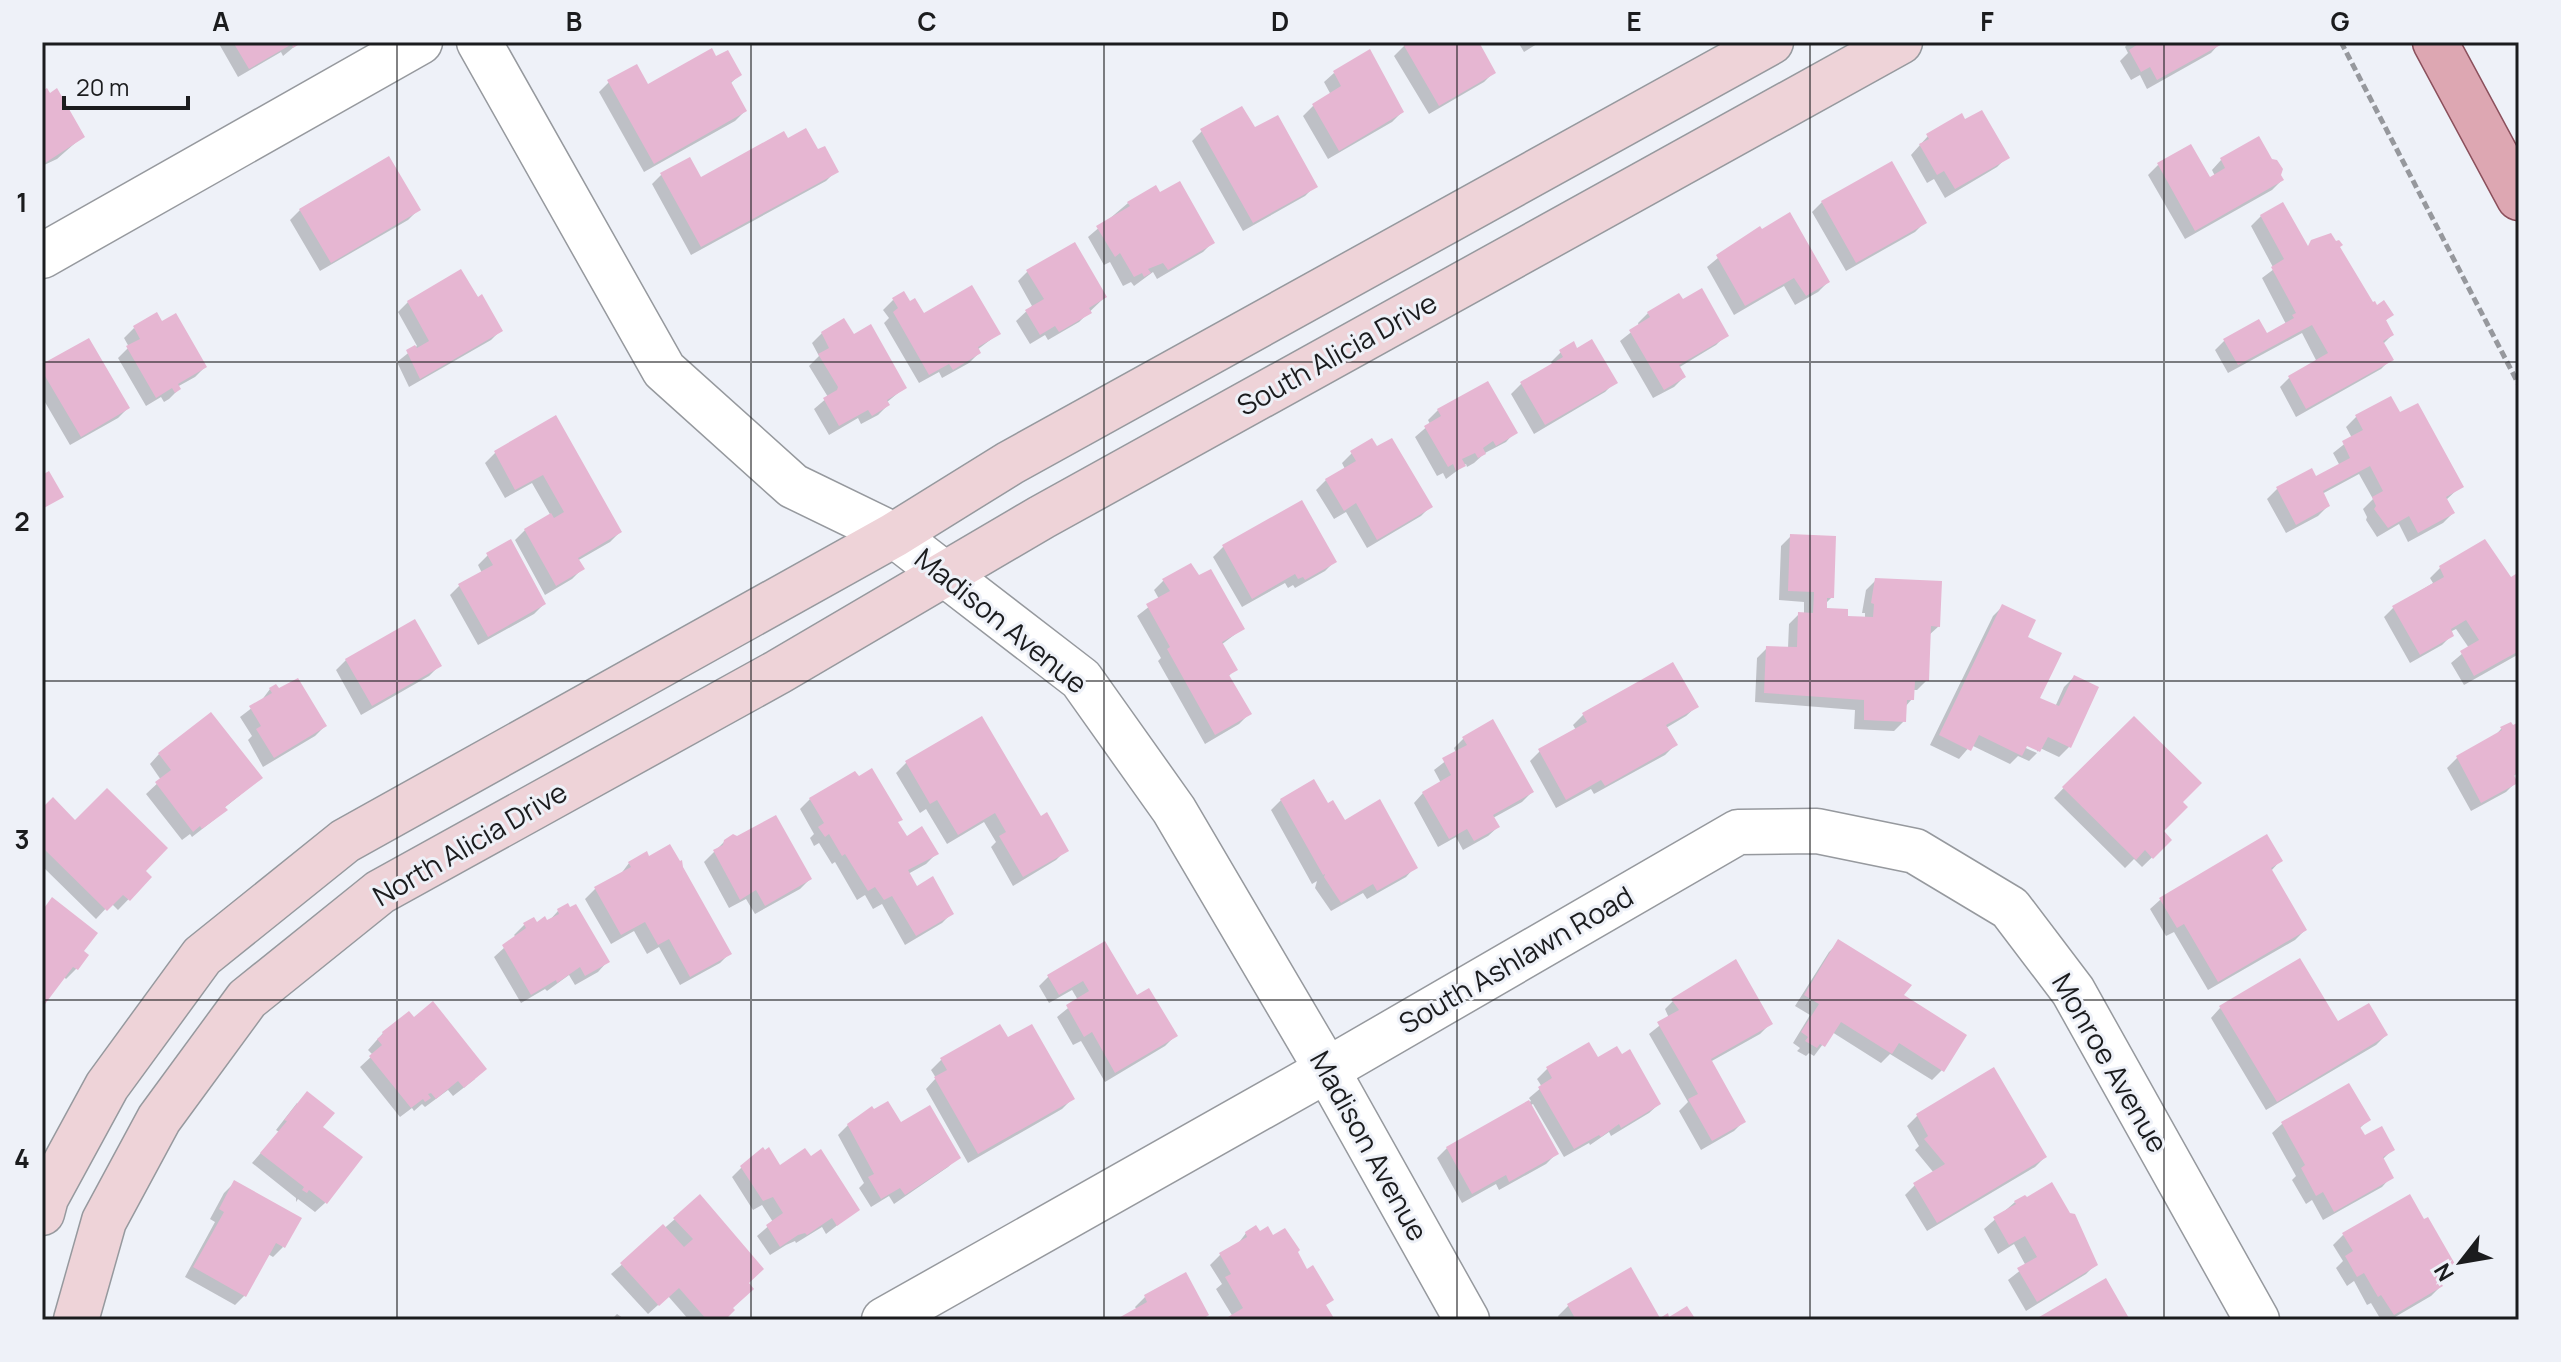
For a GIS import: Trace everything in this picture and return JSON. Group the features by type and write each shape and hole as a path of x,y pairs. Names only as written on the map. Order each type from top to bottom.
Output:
{"main road":[{"path":"42,1213 46,1198 107,1086 202,956 345,841 894,535 1010,463 1771,42"},
{"name":"South Alicia Drive","path":"778,672 944,573 1900,42"},
{"path":"2435,42 2519,198"},
{"name":"North Alicia Drive","path":"76,1320 104,1221 159,1119 247,999 380,892 778,672"}],"street":[{"path":"42,256 420,42"},
{"name":"Madison Avenue","path":"479,42 664,370 793,486 894,535 1081,679 1174,810 1327,1070 1467,1320"},
{"name":"South Ashlawn Road","path":"884,1320 1327,1070 1738,832 1817,831 1915,851"},
{"name":"Monroe Avenue","path":"1915,851 2010,908 2073,991 2257,1320"}],"path":[{"path":"2341,42 2519,385"}],"building":[{"path":"233,42 303,42 293,48 292,44 249,69"},
{"path":"1479,42 1496,73 1439,106 1403,44"},
{"path":"2137,42 2226,42 2157,80 2150,67 2141,72 2129,50"},
{"path":"712,48 716,56 728,50 742,75 731,82 747,111 654,164 607,80 637,64 648,84"},
{"path":"1370,49 1404,112 1339,151 1312,104 1341,86 1333,71"},
{"path":"47,88 50,93 57,88 85,137 42,165 42,91"},
{"path":"1242,106 1255,127 1278,115 1318,187 1253,223 1200,129"},
{"path":"1982,110 2010,158 1955,189 1944,171 1937,175 1919,144 1929,139 1926,134 1962,113 1965,119"},
{"path":"806,128 818,149 825,146 839,172 701,247 660,173 690,157 701,177 784,131 788,138"},
{"path":"2259,136 2272,159 2277,160 2283,169 2281,175 2284,180 2195,231 2157,163 2191,144 2210,177 2225,168 2220,158"},
{"path":"389,156 421,210 331,263 299,209"},
{"path":"1892,161 1927,223 1856,263 1821,201"},
{"path":"1180,181 1215,243 1168,270 1163,263 1148,269 1151,273 1144,277 1142,273 1134,277 1120,253 1115,257 1096,226 1130,206 1127,202 1156,185 1160,192"},
{"path":"2283,202 2308,246 2311,240 2331,233 2336,241 2339,240 2343,245 2340,247 2373,302 2377,305 2384,300 2394,315 2386,320 2394,335 2383,341 2394,360 2306,409 2288,376 2328,353 2312,325 2238,365 2223,339 2259,319 2267,333 2294,318 2292,315 2296,313 2271,267 2284,259 2260,215"},
{"path":"1790,212 1830,282 1806,296 1794,278 1745,306 1716,255 1760,226 1762,229"},
{"path":"1075,242 1107,297 1089,308 1092,313 1059,332 1055,326 1040,335 1025,310 1044,299 1026,270"},
{"path":"461,269 478,297 482,294 503,331 420,379 406,350 429,341 407,301"},
{"path":"972,285 1001,334 978,347 981,353 953,370 949,364 929,375 893,312 898,308 892,298 904,291 910,301 915,298 924,313"},
{"path":"1702,288 1729,336 1679,365 1686,377 1664,390 1629,330 1650,317 1647,312 1679,293 1683,299"},
{"path":"157,312 162,321 176,313 207,367 178,384 181,389 175,393 172,388 156,398 126,346 140,339 133,326"},
{"path":"844,318 854,334 871,324 907,388 887,400 890,405 872,416 868,410 839,426 823,398 838,387 818,354 829,348 821,332"},
{"path":"89,338 130,408 81,437 42,371 42,364"},
{"path":"1592,339 1618,383 1545,425 1520,382 1563,357 1559,350 1574,341 1577,348"},
{"path":"1488,381 1518,433 1496,446 1493,441 1483,448 1486,454 1478,458 1475,453 1462,459 1466,466 1456,471 1453,464 1448,467 1424,426 1441,416 1437,409"},
{"path":"2391,396 2400,412 2418,403 2464,487 2446,497 2455,513 2418,533 2409,516 2388,528 2374,509 2376,506 2372,497 2383,491 2370,466 2323,491 2330,506 2296,525 2276,487 2312,468 2316,476 2350,458 2342,441 2363,430 2355,415"},
{"path":"556,415 622,532 578,558 585,569 556,586 524,529 551,513 554,518 564,512 543,475 515,490 494,451"},
{"path":"1372,438 1377,446 1392,438 1433,507 1377,540 1356,503 1344,511 1325,479 1356,461 1350,451"},
{"path":"49,471 64,497 42,509 42,475"},
{"path":"1302,500 1337,562 1305,580 1303,577 1298,579 1295,574 1252,599 1222,545"},
{"path":"1790,534 1836,536 1834,598 1827,598 1827,608 1848,609 1848,616 1873,617 1874,604 1871,603 1875,578 1942,581 1940,627 1931,626 1929,681 1915,681 1914,700 1907,700 1906,722 1864,720 1864,700 1764,693 1766,646 1797,647 1798,612 1813,613 1814,592 1788,591"},
{"path":"511,539 546,604 488,637 458,584 493,565 486,553"},
{"path":"2485,539 2511,577 2519,572 2519,651 2474,676 2460,651 2479,640 2466,620 2451,629 2454,636 2420,655 2392,606 2444,577 2439,566"},
{"path":"1191,563 1199,575 1211,569 1245,629 1222,642 1238,670 1229,675 1252,714 1215,735 1146,604 1170,591 1162,579"},
{"path":"2002,604 2036,620 2028,637 2062,653 2040,698 2059,706 2074,675 2099,687 2071,748 2048,737 2040,752 2027,746 2022,756 1979,735 1971,751 1939,735"},
{"path":"415,619 442,666 372,706 345,659"},
{"path":"1673,662 1699,707 1666,725 1678,745 1605,786 1601,780 1566,800 1538,749 1587,722 1582,713"},
{"path":"298,678 327,726 274,758 256,729 261,726 249,706 272,693 269,688 276,684 279,688"},
{"path":"211,712 263,778 225,807 228,810 193,832 155,782 171,770 158,753"},
{"path":"982,716 1041,816 1047,812 1069,851 1023,877 999,836 1006,832 995,813 958,835 937,800 930,804 905,761"},
{"path":"2134,716 2202,783 2183,802 2188,807 2164,831 2172,840 2153,859 2145,850 2136,860 2062,787"},
{"path":"1493,719 1534,792 1493,815 1500,827 1474,841 1467,829 1449,839 1422,792 1451,775 1442,758 1467,745 1462,737"},
{"path":"2511,722 2513,725 2519,722 2519,772 2514,775 2518,783 2481,803 2456,756"},
{"path":"872,768 903,820 898,822 907,836 922,826 939,854 908,870 917,886 933,876 954,914 916,936 892,896 884,900 875,887 868,891 845,854 842,856 829,834 825,837 818,827 824,823 809,798 855,771 859,776"},
{"path":"1314,779 1328,803 1333,800 1345,820 1380,799 1418,868 1377,891 1373,884 1341,903 1280,799"},
{"path":"107,788 168,848 146,871 152,877 130,901 123,895 107,911 42,847 42,808 53,797 75,820"},
{"path":"776,815 812,879 765,906 756,890 740,900 713,850 733,834 737,836"},
{"path":"2267,834 2283,861 2271,868 2307,930 2218,982 2184,924 2177,928 2159,898"},
{"path":"670,844 682,860 683,867 732,954 690,977 669,939 658,945 645,922 621,935 594,887 631,867 628,862 647,851 649,856"},
{"path":"52,897 98,933 84,951 89,955 78,970 73,967 45,1004 42,1001 42,911"},
{"path":"568,903 570,907 576,904 610,962 585,976 580,967 557,983 556,980 531,995 502,945 526,928 523,923 534,917 537,922 545,916 547,920 559,914 557,909"},
{"path":"1838,939 1912,985 1904,995 1967,1035 1944,1072 1899,1043 1892,1054 1841,1022 1825,1047 1820,1044 1817,1048 1805,1041 1808,1037 1801,1032 1819,1004 1804,995"},
{"path":"1105,941 1137,995 1149,988 1178,1036 1115,1073 1092,1032 1084,1037 1066,1005 1089,991 1083,981 1059,995 1047,975"},
{"path":"2300,958 2338,1021 2369,1003 2388,1035 2277,1102 2219,1006"},
{"path":"1736,959 1773,1024 1711,1059 1746,1122 1712,1141 1688,1099 1698,1094 1657,1022 1679,1010 1671,999"},
{"path":"433,1001 487,1069 464,1088 458,1081 436,1099 431,1093 428,1094 431,1098 425,1102 423,1099 411,1108 369,1056 382,1045 377,1039 382,1032 409,1011 414,1017"},
{"path":"1000,1024 1008,1037 1032,1024 1075,1099 978,1154 934,1077 947,1070 940,1058"},
{"path":"1589,1042 1598,1057 1617,1046 1622,1054 1630,1049 1661,1104 1621,1128 1619,1124 1601,1137 1599,1135 1574,1149 1538,1087 1552,1078 1546,1067"},
{"path":"1994,1067 2047,1157 1937,1223 1913,1183 1945,1164 1924,1139 1928,1136 1916,1114"},
{"path":"2349,1083 2371,1120 2360,1127 2365,1135 2382,1126 2395,1150 2383,1157 2394,1178 2334,1212 2323,1192 2316,1196 2301,1168 2305,1165 2281,1122"},
{"path":"307,1091 335,1113 323,1127 363,1157 327,1204 309,1190 307,1193 302,1190 304,1187 260,1153"},
{"path":"1529,1100 1559,1154 1509,1182 1506,1175 1472,1194 1446,1147"},
{"path":"888,1101 901,1122 930,1105 961,1158 905,1195 900,1188 881,1199 868,1177 874,1174 847,1124 872,1106 874,1109"},
{"path":"763,1147 765,1150 769,1147 780,1165 805,1148 811,1156 821,1149 860,1210 837,1226 832,1218 807,1235 798,1235 780,1247 766,1225 783,1213 773,1197 763,1201 740,1166"},
{"path":"234,1180 302,1218 285,1248 276,1243 246,1297 193,1267 224,1212 219,1209"},
{"path":"2052,1182 2070,1213 2075,1214 2098,1265 2037,1302 2017,1268 2037,1257 2025,1236 2009,1245 1993,1217 2016,1204 2014,1201"},
{"path":"700,1194 764,1269 749,1283 754,1289 725,1320 707,1320 679,1288 659,1306 620,1263 663,1224 684,1247 693,1239 673,1218"},
{"path":"2410,1194 2424,1219 2428,1217 2455,1264 2436,1275 2443,1286 2394,1315 2381,1295 2378,1297 2364,1273 2357,1277 2345,1256 2353,1251 2342,1233"},
{"path":"1256,1225 1260,1231 1268,1226 1273,1235 1285,1228 1300,1250 1298,1252 1307,1269 1313,1265 1334,1300 1326,1305 1335,1320 1229,1320 1228,1317 1243,1308 1225,1277 1231,1274 1219,1253 1247,1237 1245,1232"},
{"path":"1631,1267 1660,1318 1668,1313 1669,1317 1687,1306 1696,1320 1576,1320 1567,1304"},
{"path":"1186,1272 1209,1315 1201,1320 1115,1320 1147,1302 1144,1295"},
{"path":"2106,1278 2130,1320 2034,1320"}]}
